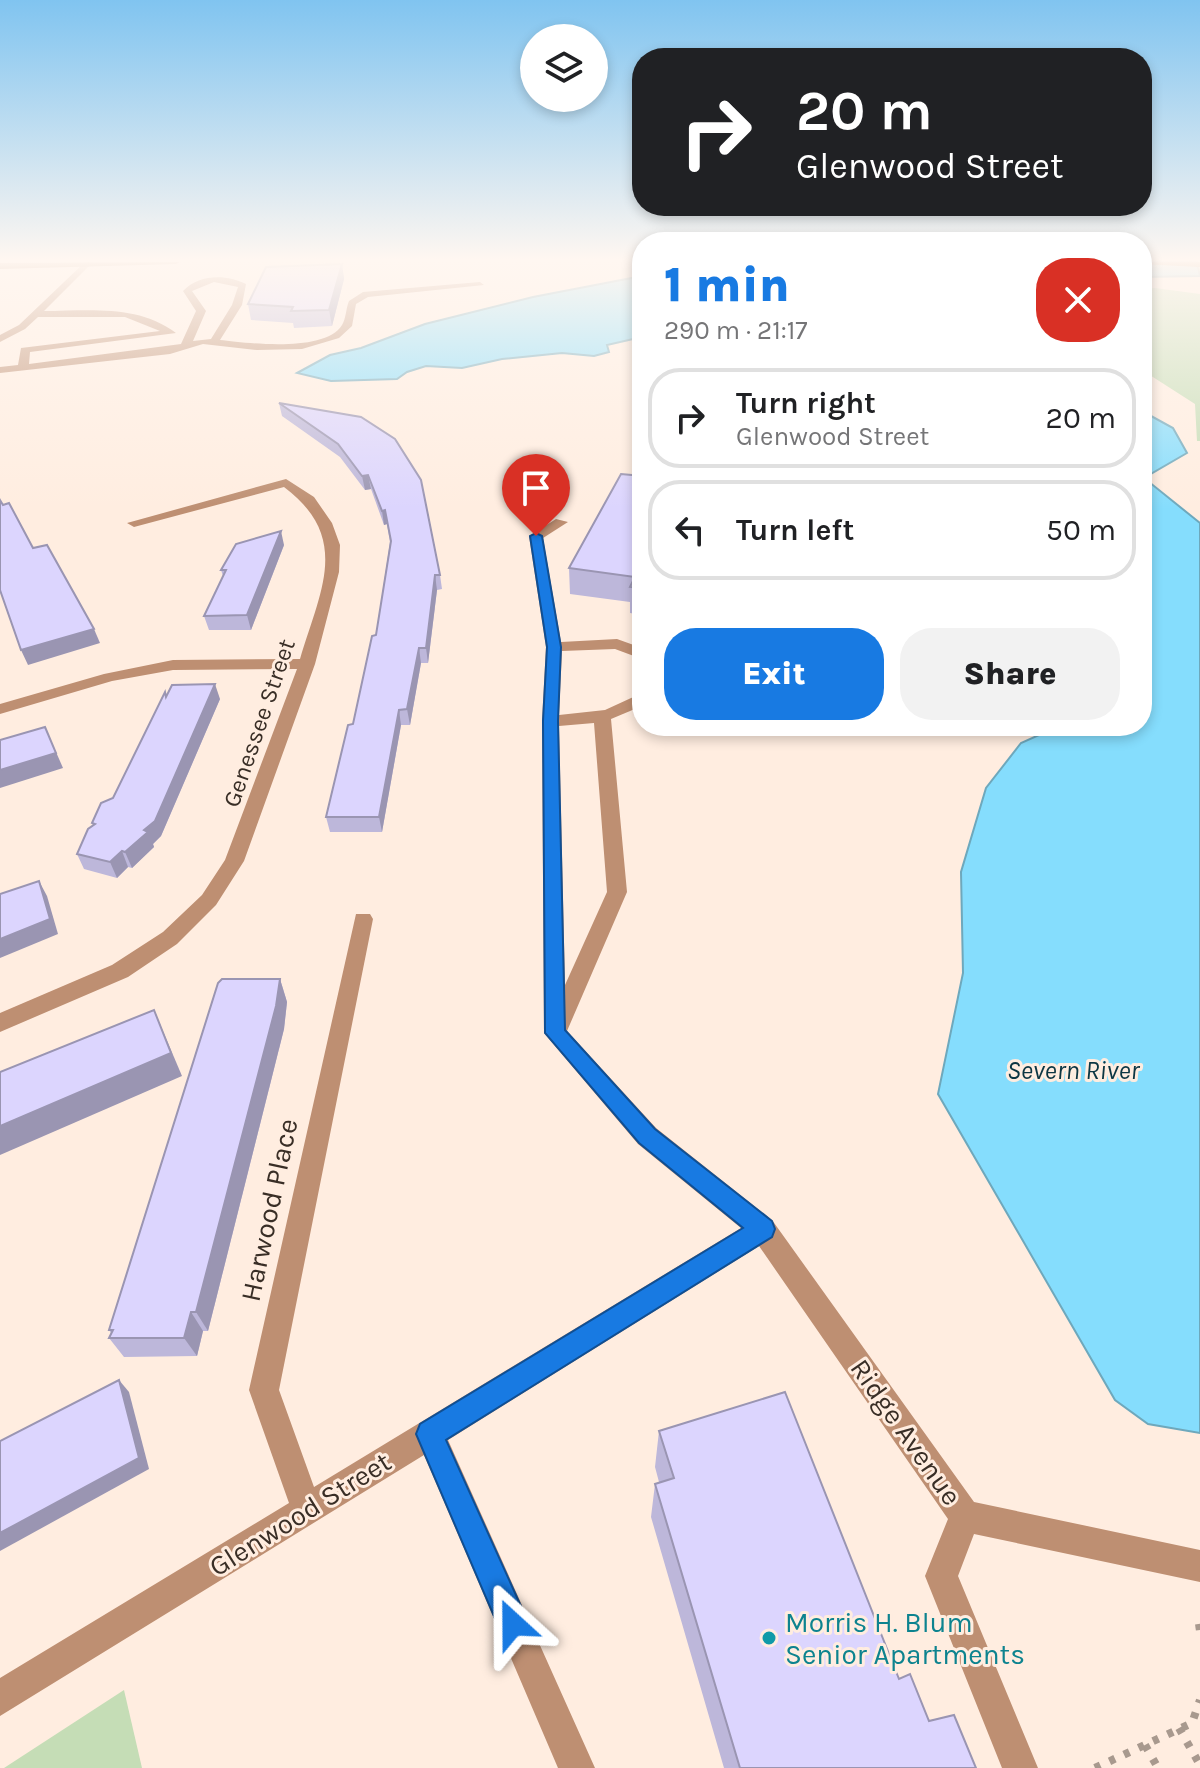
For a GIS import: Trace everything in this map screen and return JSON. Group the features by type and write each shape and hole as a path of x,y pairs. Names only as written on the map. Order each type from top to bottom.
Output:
{"street":[{"path":"23,368 25,350 72,345"},
{"path":"0,370 170,351 182,345"},
{"path":"242,345 257,347 289,345"},
{"name":"Genessee Street","path":"0,1023 120,971 170,938 209,900 234,861 307,664 332,572 333,545 325,523 309,500 286,483 134,523"},
{"path":"555,1033 550,721 554,647 536,536 561,522"},
{"path":"554,647 617,644 632,650"},
{"path":"0,709 110,677 173,665 307,664"},
{"path":"550,721 602,718 632,706"},
{"path":"555,1033 617,892 602,718"},
{"name":"Harwood Place","path":"307,1510 264,1390 363,919"},
{"name":"Ridge Avenue","path":"555,1033 647,1136 763,1229 965,1516 1200,1566"},
{"name":"Glenwood Street","path":"0,1698 763,1229"},
{"path":"430,1434 577,1768"},
{"path":"965,1516 941,1576 1020,1768"}],"path":[{"path":"1199,1624 1200,1631"},
{"path":"1095,1768 1192,1723 1199,1703"},
{"path":"1179,1728 1200,1765"},
{"path":"1145,1745 1158,1768"}],"green space":[{"path":"1152,345 1200,345 1200,441 1197,441 1195,404 1152,376"},
{"path":"124,1690 142,1768 4,1768"}],"water":[{"path":"370,345 609,345 609,352 594,356 562,353 502,359 462,368 426,366 397,379 331,381 297,373 330,355"},
{"name":"Severn River","path":"1152,416 1173,428 1187,453 1152,473"},
{"name":"Severn River","path":"1152,484 1200,523 1200,1433 1148,1424 1115,1400 938,1094 963,973 961,872 986,788 1021,743 1037,736 1152,736"}],"building":[{"path":"279,403 361,417 395,439 421,480 440,575 435,575 426,648 419,648 407,709 399,710 379,817 326,817 348,725 353,724 372,636 376,635 391,541 385,510 382,511 368,475 362,476 338,444"},
{"path":"621,474 632,475 632,577 569,568"},
{"path":"0,500 3,505 9,503 33,548 47,545 94,629 21,650 0,590"},
{"path":"281,531 247,615 204,616 226,570 221,570 236,544"},
{"path":"215,684 155,821 144,830 148,832 110,862 77,854 88,829 95,824 92,823 101,803 113,798 165,692 166,697 172,685"},
{"path":"45,727 56,753 0,770 0,740"},
{"path":"39,881 50,919 0,939 0,894"},
{"path":"222,979 280,979 276,1006 196,1312 191,1312 184,1338 109,1338 218,983"},
{"path":"154,1010 171,1053 0,1126 0,1072"},
{"path":"119,1380 139,1458 0,1533 0,1441"},
{"name":"Morris H. Blum Senior Apartments","path":"785,1392 899,1679 910,1674 929,1721 954,1715 976,1768 740,1768 655,1484 674,1478 659,1431"}],"place":[{"name":"Morris H. Blum Senior Apartments","path":"769,1638"}],"route":[{"path":"513,1624 430,1434 763,1229 647,1136 555,1033 550,721 554,647 536,536"}]}
